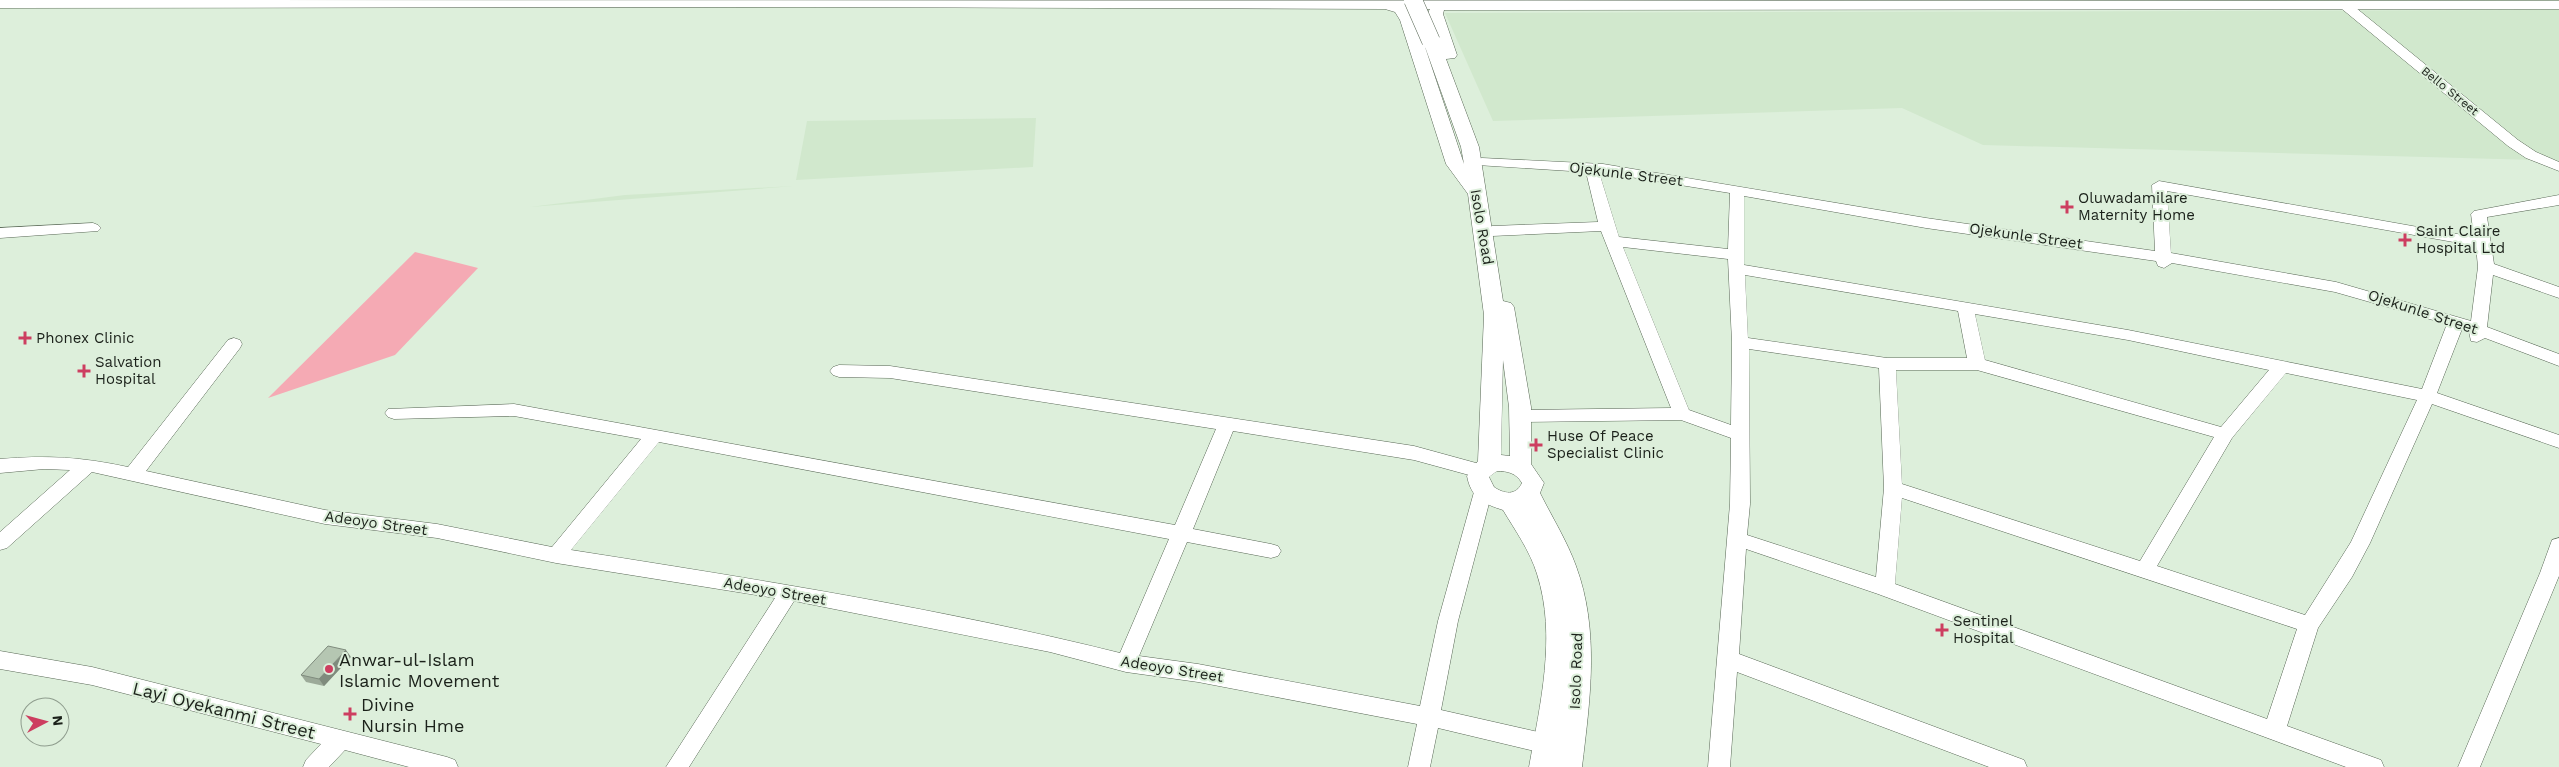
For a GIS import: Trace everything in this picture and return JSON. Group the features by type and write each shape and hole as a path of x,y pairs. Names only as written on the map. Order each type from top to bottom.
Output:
{"main road":[{"name":"Isolo Road","path":"1413,0 1478,160 1476,196 1490,273 1494,315 1484,476"},
{"path":"0,4 147,2 330,4 1067,1 1386,4 2559,5"},
{"path":"1386,4 1400,9 1408,20 1455,164 1476,196"},
{"path":"1444,4 1437,9 1436,18 1472,119 1492,231 1521,416 1523,442 1520,467"},
{"path":"1504,462 1520,467 1526,471 1533,483 1520,498 1495,500 1484,476 1504,462"},
{"name":"Isolo Road","path":"1520,498 1549,573 1558,610 1558,648 1545,756"},
{"name":"Isolo Road","path":"1520,498 1564,566 1579,631 1579,681 1568,767"}],"street":[{"name":"Bello Street","path":"2351,6 2526,142 2559,158"},
{"name":"Bello Street","path":"2351,6 2513,143 2531,155 2559,167"},
{"name":"Ojekunle Street","path":"1478,160 1592,173 1737,194"},
{"name":"Ojekunle Street","path":"1478,160 1603,168 1862,218 2164,260 2336,293 2455,324 2559,368"},
{"path":"1592,173 1610,234 1682,414"},
{"path":"2164,260 2159,185 2483,243"},
{"path":"1719,767 1738,539 1740,342 1736,262 1737,194"},
{"path":"2478,333 2486,267 2479,214 2559,200"},
{"path":"0,233 92,228"},
{"path":"1492,231 1610,234 1736,262 2128,335 2427,396 2559,442"},
{"path":"2486,267 2559,293"},
{"path":"1965,306 1977,364"},
{"path":"2274,732 2308,625 2333,594 2374,517 2437,375 2455,324"},
{"name":"Ojekunle Street","path":"2478,333 2559,360"},
{"path":"1740,342 1887,364 1977,364 2225,434"},
{"path":"133,474 234,344"},
{"path":"1885,588 1892,488 1891,408 1887,364"},
{"path":"2144,570 2225,434 2282,366"},
{"path":"839,371 890,372 1414,453 1484,476 1448,621 1419,767"},
{"path":"394,413 514,410 1271,551"},
{"path":"1521,416 1682,414 1740,435"},
{"path":"1126,663 1179,533 1227,425"},
{"path":"556,555 654,436"},
{"name":"Adeoyo Street","path":"0,466 44,462 88,466 133,474 325,517 437,531 556,555 789,592 1050,644 1126,663 1198,673 1430,717 1545,756"},
{"path":"0,543 88,466"},
{"path":"1892,488 2308,625"},
{"path":"1738,539 1885,588 2373,767"},
{"path":"2468,767 2555,575 2559,545"},
{"path":"677,767 789,592"},
{"path":"1727,659 2016,767"},
{"name":"Layi Oyekanmi Street","path":"1,661 92,676 447,767"},
{"path":"314,767 340,740"}],"shaded area":[{"path":"2559,10 2559,164 2535,160 1983,145 1902,108 1493,121 1445,13"},
{"path":"1036,118 1033,167 796,180 807,121"},
{"path":"794,186 530,207 625,195"},
{"path":"415,252 478,268 395,355 268,398"}],"building":[{"path":"328,646 346,650 319,679 301,675"}],"place":[{"name":"Oluwadamilare Maternity Home","path":"2067,207"},
{"name":"Saint Claire Hospital Ltd","path":"2405,240"},
{"name":"Phonex Clinic","path":"25,338"},
{"name":"Salvation Hospital","path":"84,371"},
{"name":"Huse Of Peace Specialist Clinic","path":"1536,445"},
{"name":"Sentinel Hospital","path":"1942,630"},
{"name":"Anwar-ul-Islam Islamic Movement","path":"329,669"},
{"name":"Divine Nursin Hme","path":"350,714"}]}
